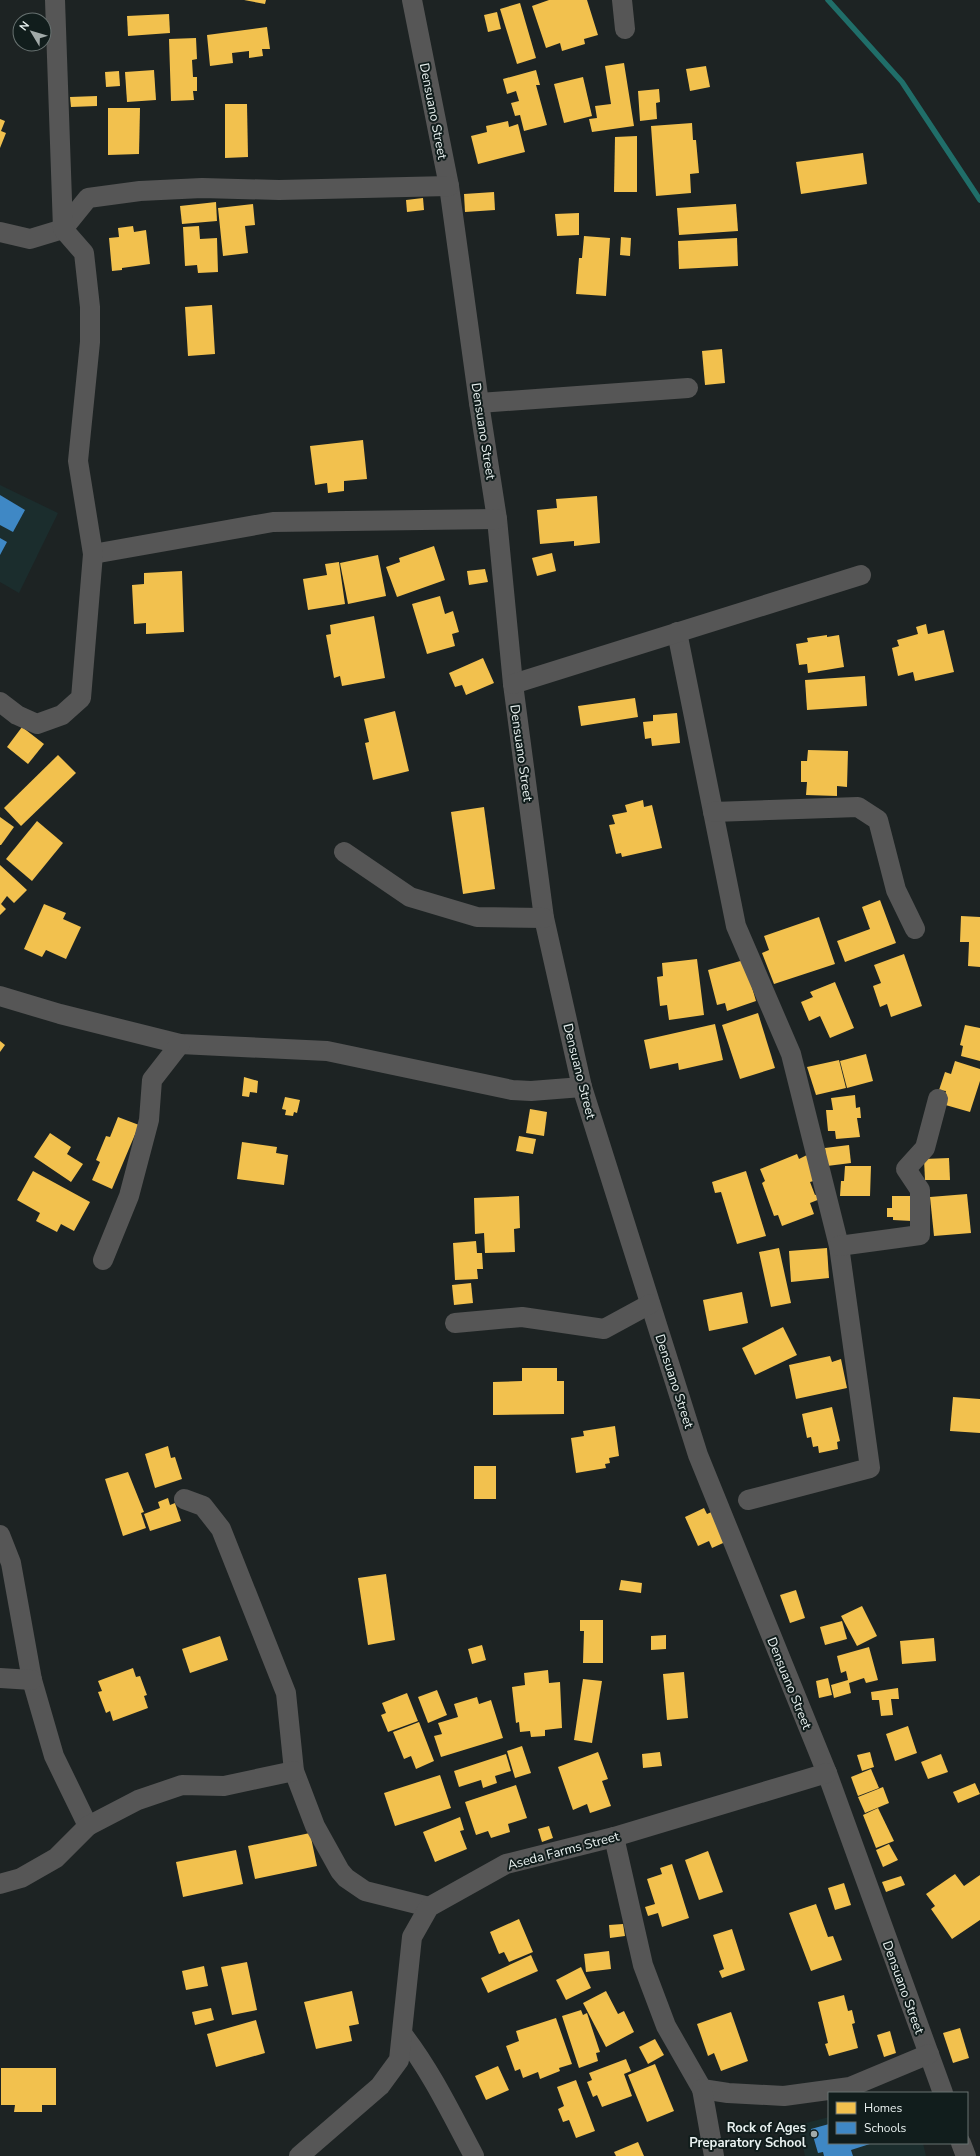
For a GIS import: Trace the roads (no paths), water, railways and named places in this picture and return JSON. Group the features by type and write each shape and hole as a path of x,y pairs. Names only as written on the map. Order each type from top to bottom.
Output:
{"street":[{"path":"0,702 17,715 37,724 62,715 81,698 93,554 78,461 90,342 89,299 84,252 63,229 55,0"},
{"name":"Densuano Street","path":"412,0 449,186 479,403 497,519 513,684 544,918 582,1087 698,1455 826,1773 943,2092"},
{"path":"622,0 625,29"},
{"path":"0,232 30,239 63,229 88,198 140,191 449,186"},
{"path":"479,403 688,388"},
{"path":"93,554 273,522 497,519"},
{"path":"513,684 861,575"},
{"path":"676,632 736,926 791,1054 839,1246 870,1468 748,1500"},
{"path":"713,812 858,807 878,820 896,890 915,929"},
{"path":"344,852 410,897 477,917 544,918"},
{"path":"0,996 60,1014 180,1044 327,1051 512,1090 531,1091 582,1087"},
{"path":"103,1260 131,1188 149,1120 152,1080 180,1044"},
{"path":"839,1246 920,1235 920,1190 906,1169 925,1148 938,1099"},
{"path":"455,1323 522,1317 604,1329 650,1304"},
{"path":"184,1499 203,1506 221,1529 286,1693 294,1770 315,1826 346,1878 365,1891 429,1907 412,1937 405,1990 403,2035 399,2060 380,2086 299,2156"},
{"path":"0,1536 11,1563 32,1680 54,1756 88,1826"},
{"path":"0,1678 32,1680"},
{"path":"0,1884 21,1878 56,1858 88,1826 138,1800 182,1785 224,1786 294,1770"},
{"name":"Aseda Farms Street","path":"429,1907 506,1864 614,1837 826,1773"},
{"path":"614,1837 643,1965 666,2026 702,2090 714,2156"},
{"path":"403,2035 413,2048 443,2099 474,2156"},
{"path":"702,2090 784,2096 850,2087 929,2054"},
{"path":"961,2144 966,2156"}],"waterway":[{"path":"828,0 902,82 980,200"}],"place":[{"name":"Rock of Ages Preparatory School","path":"814,2134"}]}
